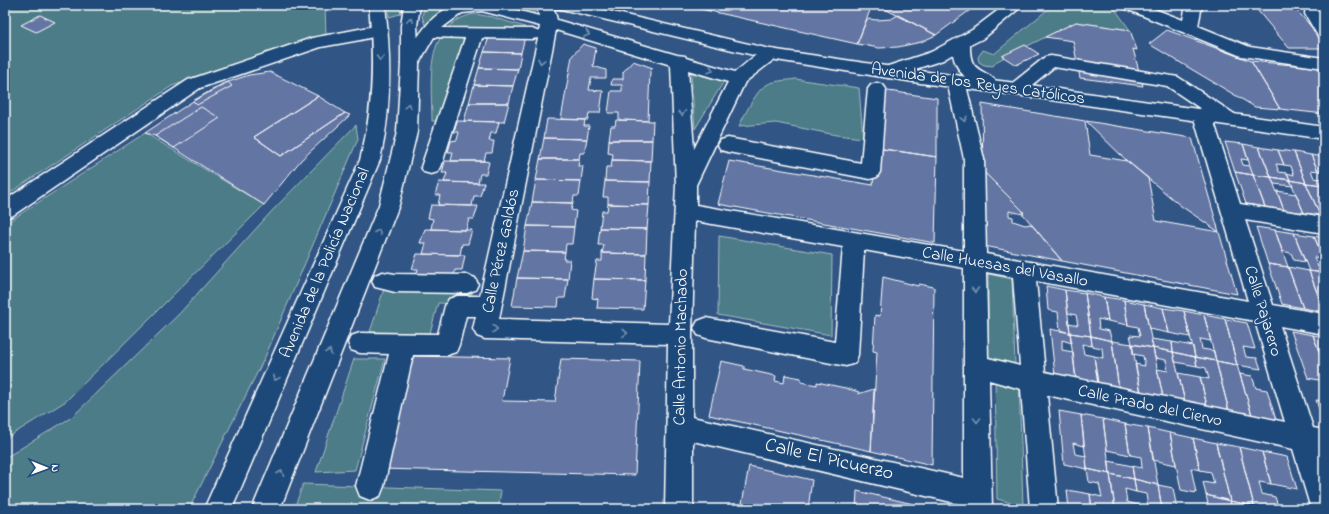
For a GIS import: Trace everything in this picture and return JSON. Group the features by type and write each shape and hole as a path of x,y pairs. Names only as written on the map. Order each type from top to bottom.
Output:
{"street":[{"name":"Avenida de la Policía Nacional","path":"218,509 359,188 370,159 376,133 380,98 380,30 377,5"},
{"name":"Avenida de la Policía Nacional","path":"266,509 389,205 402,158 407,132 410,64 409,26 412,5"},
{"name":"Avenida de los Reyes Católicos","path":"562,5 770,54 1324,133"},
{"name":"Avenida de los Reyes Católicos","path":"592,5 634,22"},
{"path":"888,72 937,56 962,43 978,34 1015,5"},
{"path":"1130,5 1248,52 1324,63"},
{"path":"1188,29 1194,5"},
{"path":"1314,5 1312,14 1324,32"},
{"path":"410,64 432,28 448,14 458,9 476,6 488,7 542,21 679,60 738,79"},
{"path":"438,33 475,34 542,21"},
{"name":"Calle Pérez Galdós","path":"542,21 485,329 680,334"},
{"path":"5,210 194,84 318,42 380,30"},
{"path":"431,167 475,34"},
{"path":"962,43 960,55 968,72 990,86"},
{"name":"Calle Antonio Machado","path":"686,185 738,79 770,54"},
{"name":"Calle Antonio Machado","path":"679,60 686,185 680,334 679,509"},
{"path":"1016,89 1051,61 1172,81 1229,119"},
{"path":"956,81 974,159 978,502"},
{"path":"728,145 870,172 877,89"},
{"name":"Calle Pajarero","path":"1202,115 1264,313 1314,441 1324,506"},
{"path":"1231,210 1324,225"},
{"name":"Calle Huesas del Vasallo","path":"685,211 1324,324"},
{"path":"706,328 846,355 854,240"},
{"path":"1024,270 1044,509"},
{"path":"383,281 467,284"},
{"path":"360,343 447,345 457,306 490,306"},
{"path":"370,486 402,344"},
{"name":"Calle Prado del Ciervo","path":"976,365 1033,381 1314,441"},
{"name":"Calle El Picuerzo","path":"680,426 978,502"}],"green space":[{"path":"5,5 325,5 326,36 172,86 5,196"},
{"path":"388,5 403,5 400,14 389,17"},
{"path":"425,5 459,5 426,28 422,16"},
{"path":"500,5 527,5 535,13 528,14"},
{"path":"1053,5 1112,5 1130,30 1076,22 997,61 993,66 984,65 979,62 978,57 983,50 994,54"},
{"path":"474,14 492,17 525,27 524,33 445,31 458,20"},
{"path":"442,36 473,36 441,121 432,121 432,64 437,44"},
{"path":"691,73 724,81 695,129"},
{"path":"795,79 859,88 863,138 836,135 776,123 739,126 750,104 762,89 768,84"},
{"path":"356,125 358,139 265,357 189,509 5,509 5,458 72,417 179,314 271,212"},
{"path":"145,133 264,205 66,401 5,439 5,224"},
{"path":"719,236 832,255 831,335 718,315"},
{"path":"988,274 1012,279 1015,364 988,358"},
{"path":"385,286 473,287 470,304 438,303 430,333 370,332"},
{"path":"354,359 385,359 355,470 316,472"},
{"path":"995,375 1019,381 1023,506 997,499"},
{"path":"303,484 501,491 498,509 294,509"}],"building":[{"path":"693,5 872,5 857,44 692,7"},
{"path":"877,5 977,5 936,35"},
{"path":"1253,5 1292,5 1324,41 1324,48 1289,48"},
{"path":"40,15 55,22 36,32 21,25"},
{"path":"898,15 936,35 921,42 898,47 879,48 857,44 867,19 891,19"},
{"path":"1076,22 1130,30 1137,50 1133,49 1143,86 1080,78 1073,41 1045,37"},
{"path":"1167,30 1251,61 1280,109 1255,107 1149,44"},
{"path":"489,37 525,37 521,53 484,52"},
{"path":"583,44 596,48 593,66 606,70 606,78 591,78 589,90 603,91 600,113 589,113 588,120 561,119 572,56"},
{"path":"1025,45 1039,54 1016,65 1002,56"},
{"path":"484,52 521,53 518,69 479,68"},
{"path":"633,61 653,68 650,71 648,121 619,120 619,113 608,113 611,91 622,91 622,85 611,85 612,79 623,79 623,72"},
{"path":"1251,61 1324,68 1324,114 1280,109"},
{"path":"479,68 518,69 513,86 474,85"},
{"path":"270,72 318,96 254,137 281,156 345,113 350,115 301,160 264,205 155,136 145,133 193,101 222,84 249,75"},
{"path":"228,82 232,86 197,105 193,101"},
{"path":"474,85 513,86 509,103 469,103"},
{"path":"881,90 937,98 937,157 876,148"},
{"path":"318,96 345,113 281,156 254,137"},
{"path":"469,103 509,103 504,122 464,121"},
{"path":"982,104 1085,121 1090,155 1127,161 1148,178 1156,221 1219,232 1237,294 1062,261 1023,214 1023,211 983,171"},
{"path":"201,107 220,118 174,148 155,136"},
{"path":"547,119 585,120 584,126 589,126 587,139 544,138"},
{"path":"616,120 653,121 652,140 609,140 611,126 615,126"},
{"path":"457,121 499,122 496,133 491,133 489,141 494,141 492,153 486,153 484,161 451,161 453,152 448,152 451,141 457,140 459,132 454,132"},
{"path":"1086,121 1192,138 1219,232 1181,206 1127,161"},
{"path":"544,138 587,139 584,153 580,153 579,159 540,159"},
{"path":"609,140 652,140 651,161 612,160 613,154 608,153"},
{"path":"1225,142 1243,144 1248,160 1241,159 1243,165 1250,166 1253,175 1235,172"},
{"path":"1243,144 1259,147 1271,177 1253,175"},
{"path":"1259,147 1278,150 1284,165 1276,164 1279,172 1287,173 1290,180 1271,177"},
{"path":"876,148 937,157 935,243 718,204 729,161 873,185"},
{"path":"1278,150 1294,152 1306,183 1290,180 1287,173 1294,175 1291,166 1284,165"},
{"path":"1294,152 1311,155 1318,171 1311,170 1314,178 1322,179 1324,185 1306,183"},
{"path":"1311,155 1324,157 1324,172 1318,171"},
{"path":"540,159 579,159 578,166 583,166 581,181 536,180"},
{"path":"612,160 651,161 650,182 605,181 606,167 611,167"},
{"path":"445,161 489,162 486,174 480,174 478,183 444,182 447,173 442,173"},
{"path":"983,171 1023,211 1023,214 1009,211 1009,216 1013,217 1013,221 1025,225 1031,224 1062,261 984,246"},
{"path":"1235,172 1253,175 1265,207 1246,204"},
{"path":"1253,175 1271,177 1284,210 1265,207"},
{"path":"1271,177 1290,180 1293,186 1274,184"},
{"path":"536,180 581,181 579,196 574,196 573,203 532,202"},
{"path":"1290,180 1306,183 1320,215 1304,213"},
{"path":"605,181 650,182 649,205 608,204 608,197 603,197"},
{"path":"439,182 484,183 480,196 474,196 472,206 438,205 440,195 435,195"},
{"path":"1306,183 1324,185 1324,191 1320,191 1324,199 1324,216 1320,215"},
{"path":"1277,191 1296,194 1304,213 1284,210"},
{"path":"532,202 573,203 571,210 576,211 574,227 527,226"},
{"path":"608,204 649,205 647,229 600,228 602,211 607,211"},
{"path":"431,205 478,206 474,219 469,219 466,230 431,229 433,219 428,218"},
{"path":"527,226 574,227 572,244 566,244 565,252 523,251"},
{"path":"1256,227 1275,230 1288,267 1268,264"},
{"path":"600,228 647,229 646,254 602,253 604,245 598,245"},
{"path":"425,229 472,230 468,244 462,244 460,255 423,254 426,243 420,243"},
{"path":"1275,230 1294,233 1305,262 1294,260 1291,253 1282,251"},
{"path":"1294,233 1314,236 1323,258 1314,257 1318,267 1324,268 1324,273 1309,271"},
{"path":"1314,236 1324,238 1324,261 1323,258"},
{"path":"523,251 565,252 564,260 570,260 568,279 517,278"},
{"path":"602,253 646,254 645,280 594,279 597,261 602,261"},
{"path":"417,254 465,255 462,270 455,270 453,281 415,281 418,269 412,269"},
{"path":"1268,264 1288,267 1303,308 1282,304"},
{"path":"1288,267 1309,271 1324,312 1303,308"},
{"path":"1309,271 1324,273 1324,310"},
{"path":"883,277 918,286 919,284 934,287 932,465 871,451 877,352 873,351 875,315 880,316"},
{"path":"517,278 568,279 565,298 559,298 558,307 512,306"},
{"path":"594,279 645,280 643,309 597,308 598,299 592,298"},
{"path":"1046,286 1065,290 1070,333 1060,330 1058,312 1048,310"},
{"path":"1065,290 1085,293 1091,336 1070,333 1069,323 1078,325 1076,315 1068,313"},
{"path":"1085,293 1104,297 1108,321 1098,319 1099,329 1109,331 1112,341 1091,336"},
{"path":"1104,297 1124,300 1128,325 1108,321"},
{"path":"1124,300 1144,304 1153,348 1132,344 1130,335 1140,336 1138,327 1128,325"},
{"path":"1144,304 1163,308 1169,333 1149,329"},
{"path":"1163,308 1184,311 1190,337 1169,333"},
{"path":"1184,311 1204,315 1211,341 1200,339 1202,349 1214,351 1216,361 1195,357"},
{"path":"1204,315 1225,319 1237,365 1216,361"},
{"path":"1225,319 1247,323 1255,349 1243,347 1246,357 1257,358 1261,369 1237,365"},
{"path":"1050,329 1070,333 1072,343 1062,340 1062,350 1073,352 1076,380 1055,376"},
{"path":"1291,331 1313,335 1324,365 1324,381 1308,378"},
{"path":"1070,333 1091,336 1092,346 1082,344 1084,354 1094,356 1098,384 1076,380"},
{"path":"1313,335 1324,337 1324,362 1323,362"},
{"path":"1091,336 1112,341 1119,389 1098,384 1094,356 1103,358 1102,348 1092,346"},
{"path":"1151,339 1172,342 1173,352 1153,348"},
{"path":"1112,341 1132,344 1141,393 1119,389"},
{"path":"1172,342 1193,346 1195,357 1173,352"},
{"path":"1132,344 1153,348 1163,397 1141,393 1135,364 1145,366 1143,356 1133,354"},
{"path":"1153,348 1173,352 1185,402 1163,397 1157,369 1168,371 1166,360 1155,358"},
{"path":"1173,352 1195,357 1197,366 1175,362"},
{"path":"409,356 510,358 502,401 555,402 561,359 640,361 635,475 378,469"},
{"path":"1195,357 1216,361 1229,411 1207,406 1200,377 1209,379 1206,368 1197,366"},
{"path":"721,361 744,366 744,369 776,376 775,381 784,383 785,375 801,378 801,382 817,385 817,382 859,392 858,394 874,389 871,451 709,415"},
{"path":"1216,361 1237,365 1252,415 1229,411"},
{"path":"1178,373 1200,377 1207,406 1185,402"},
{"path":"1240,374 1252,376 1256,388 1267,390 1276,420 1252,415"},
{"path":"1316,400 1324,401 1324,424"},
{"path":"1059,411 1081,415 1084,446 1073,443 1075,454 1086,456 1087,469 1064,464"},
{"path":"1081,415 1103,419 1110,474 1087,469"},
{"path":"1103,419 1125,424 1130,455 1107,450"},
{"path":"1125,424 1148,428 1158,485 1134,479 1132,466 1142,468 1141,457 1130,455"},
{"path":"1148,428 1170,433 1176,465 1153,460"},
{"path":"1170,433 1193,438 1200,470 1191,468 1196,493 1181,490"},
{"path":"1193,438 1216,443 1230,501 1206,495 1203,482 1214,484 1211,472 1200,470"},
{"path":"1216,443 1239,447 1254,506 1230,501"},
{"path":"1239,447 1262,452 1271,484 1259,482 1262,494 1275,497 1279,509 1254,506"},
{"path":"1262,452 1287,457 1297,489 1271,484"},
{"path":"1109,461 1132,466 1134,479 1110,474"},
{"path":"749,466 812,480 808,509 741,509"},
{"path":"1087,469 1110,474 1115,509 1092,509 1090,494 1102,497 1099,484 1089,482"},
{"path":"1110,474 1134,479 1136,492 1125,489 1127,502 1138,505 1139,509 1115,509"},
{"path":"1134,479 1158,485 1162,509 1139,509 1138,505 1148,507 1146,494 1136,492"},
{"path":"1158,485 1173,488 1177,509 1162,509"},
{"path":"1067,490 1090,494 1092,509 1069,509"},
{"path":"857,491 922,506 922,509 856,509"},
{"path":"1206,495 1230,501 1232,509 1209,509"},
{"path":"1230,501 1254,506 1255,509 1232,509"}]}
